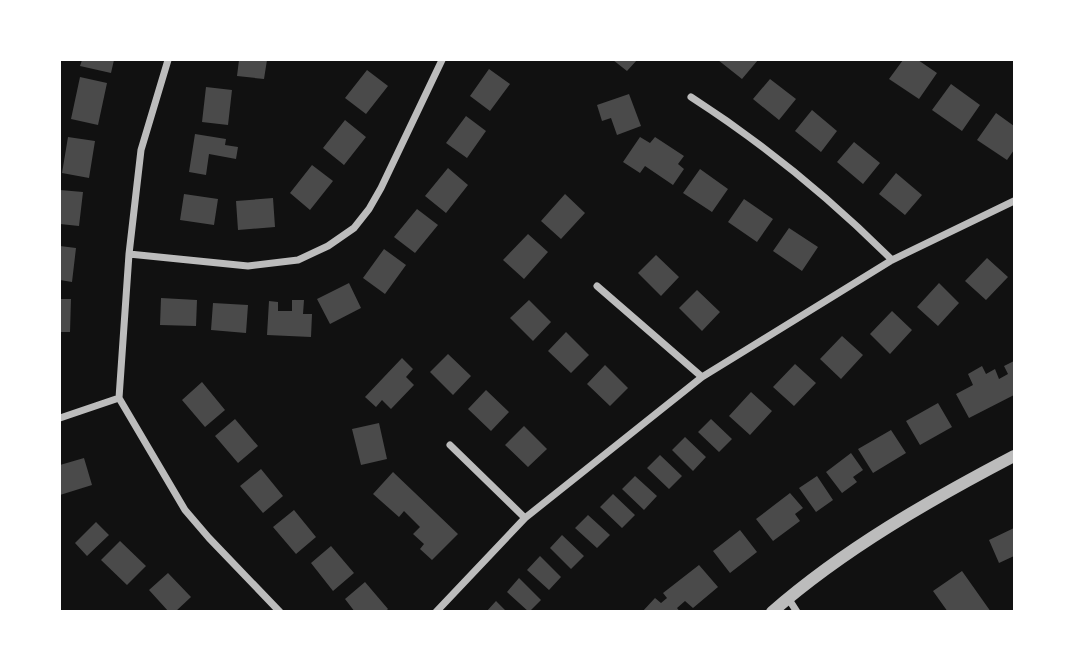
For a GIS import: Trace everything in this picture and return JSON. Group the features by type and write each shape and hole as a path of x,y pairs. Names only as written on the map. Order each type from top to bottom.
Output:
{"street":[{"path":"167,60 141,150 128,254 120,398 185,510 280,611"},
{"path":"128,254 248,265 298,260 328,246 354,228 369,209 442,60"},
{"path":"691,97 782,161 857,225 892,260"},
{"path":"436,611 525,518 702,377 892,260 1014,201"},
{"path":"597,286 702,377"},
{"path":"60,418 120,398"},
{"path":"450,445 525,518"},
{"path":"772,611 880,533 950,489 1014,456"},
{"path":"788,598 797,611"}],"building":[{"path":"82,60 114,60 111,73 80,66"},
{"path":"239,60 267,60 264,79 237,76"},
{"path":"613,60 637,60 627,71"},
{"path":"718,60 758,60 742,79"},
{"path":"903,60 918,60 937,73 919,99 889,79"},
{"path":"489,69 510,84 490,111 470,96"},
{"path":"367,70 388,86 366,114 345,98"},
{"path":"80,77 107,83 98,125 71,119"},
{"path":"770,79 796,99 779,120 753,99"},
{"path":"951,84 980,105 962,131 932,110"},
{"path":"206,87 232,90 228,125 202,122"},
{"path":"629,94 641,126 617,135 611,118 602,121 597,105"},
{"path":"812,110 837,131 821,152 795,131"},
{"path":"996,113 1014,126 1014,150 1007,160 977,140"},
{"path":"466,116 486,131 467,158 446,143"},
{"path":"345,120 366,137 344,165 323,148"},
{"path":"195,134 226,139 225,145 238,147 236,159 209,154 206,175 189,172"},
{"path":"68,137 95,141 89,178 62,173"},
{"path":"640,137 650,143 655,137 684,156 678,164 684,169 673,185 645,166 640,173 623,162"},
{"path":"854,142 880,163 863,184 837,162"},
{"path":"312,165 333,181 310,210 290,193"},
{"path":"448,168 468,185 446,213 425,196"},
{"path":"700,169 728,189 712,212 683,193"},
{"path":"896,173 922,195 905,215 879,194"},
{"path":"60,190 83,192 79,226 60,224"},
{"path":"184,194 218,199 214,225 180,220"},
{"path":"565,194 585,213 561,239 541,221"},
{"path":"273,198 275,227 238,230 236,201"},
{"path":"744,199 773,219 757,242 728,222"},
{"path":"417,209 438,225 415,253 394,237"},
{"path":"789,228 818,247 802,271 773,251"},
{"path":"528,234 548,252 524,279 503,260"},
{"path":"60,246 76,248 72,282 60,280"},
{"path":"384,249 406,265 385,294 363,278"},
{"path":"656,255 679,277 661,296 638,273"},
{"path":"987,258 1008,277 986,300 965,281"},
{"path":"349,283 361,308 330,324 317,299"},
{"path":"939,283 959,303 938,326 917,307"},
{"path":"697,290 720,312 702,331 679,308"},
{"path":"161,298 197,300 196,326 160,325"},
{"path":"60,299 71,299 70,332 60,332"},
{"path":"292,300 304,300 303,314 312,314 311,337 267,335 269,301 278,302 278,311 292,311"},
{"path":"529,300 551,322 533,341 510,318"},
{"path":"213,303 248,305 246,333 211,330"},
{"path":"892,311 912,330 890,354 870,334"},
{"path":"566,332 589,355 571,373 548,351"},
{"path":"842,336 863,355 841,379 820,359"},
{"path":"448,354 471,376 453,395 430,372"},
{"path":"402,358 413,369 406,377 414,385 391,409 382,400 376,407 365,397"},
{"path":"1014,361 1014,395 969,418 956,394 973,385 968,374 982,366 986,374 995,369 999,379 1008,374 1004,366"},
{"path":"795,364 816,383 794,406 773,387"},
{"path":"605,365 628,388 610,406 587,384"},
{"path":"202,382 225,410 205,427 182,400"},
{"path":"486,390 509,412 491,431 468,409"},
{"path":"751,392 772,411 750,435 729,416"},
{"path":"938,403 952,427 920,445 906,421"},
{"path":"235,419 258,446 238,463 215,436"},
{"path":"711,419 732,439 719,452 698,432"},
{"path":"379,423 387,459 361,465 352,429"},
{"path":"524,426 547,449 528,467 505,445"},
{"path":"891,430 906,453 873,473 858,449"},
{"path":"685,437 706,457 693,471 672,450"},
{"path":"851,453 863,470 853,477 857,482 842,493 826,472"},
{"path":"660,455 682,476 669,489 647,468"},
{"path":"84,458 92,485 60,495 60,465"},
{"path":"261,469 283,496 263,513 240,486"},
{"path":"393,472 458,534 432,560 420,549 424,544 413,534 420,527 404,511 399,517 373,494"},
{"path":"635,476 657,496 644,510 622,489"},
{"path":"817,476 833,500 816,512 799,488"},
{"path":"790,493 803,508 795,514 800,521 773,541 756,519"},
{"path":"613,494 635,515 622,528 600,507"},
{"path":"294,510 316,537 296,554 273,527"},
{"path":"588,515 610,535 597,548 575,528"},
{"path":"96,522 109,535 87,556 75,543"},
{"path":"1014,528 1014,556 999,563 989,540"},
{"path":"740,530 757,552 730,573 713,551"},
{"path":"562,535 584,556 571,569 550,548"},
{"path":"120,541 146,566 127,585 101,560"},
{"path":"331,546 354,573 333,591 311,563"},
{"path":"540,556 561,577 549,590 527,570"},
{"path":"699,565 718,587 693,608 685,601 677,608 680,612 642,612 655,598 661,603 667,598 663,593"},
{"path":"962,571 991,612 948,612 933,591"},
{"path":"168,573 191,597 175,612 169,612 149,590"},
{"path":"519,578 541,600 529,612 507,592"},
{"path":"365,582 388,609 385,612 355,612 345,599"},
{"path":"496,601 507,612 486,612"}]}
